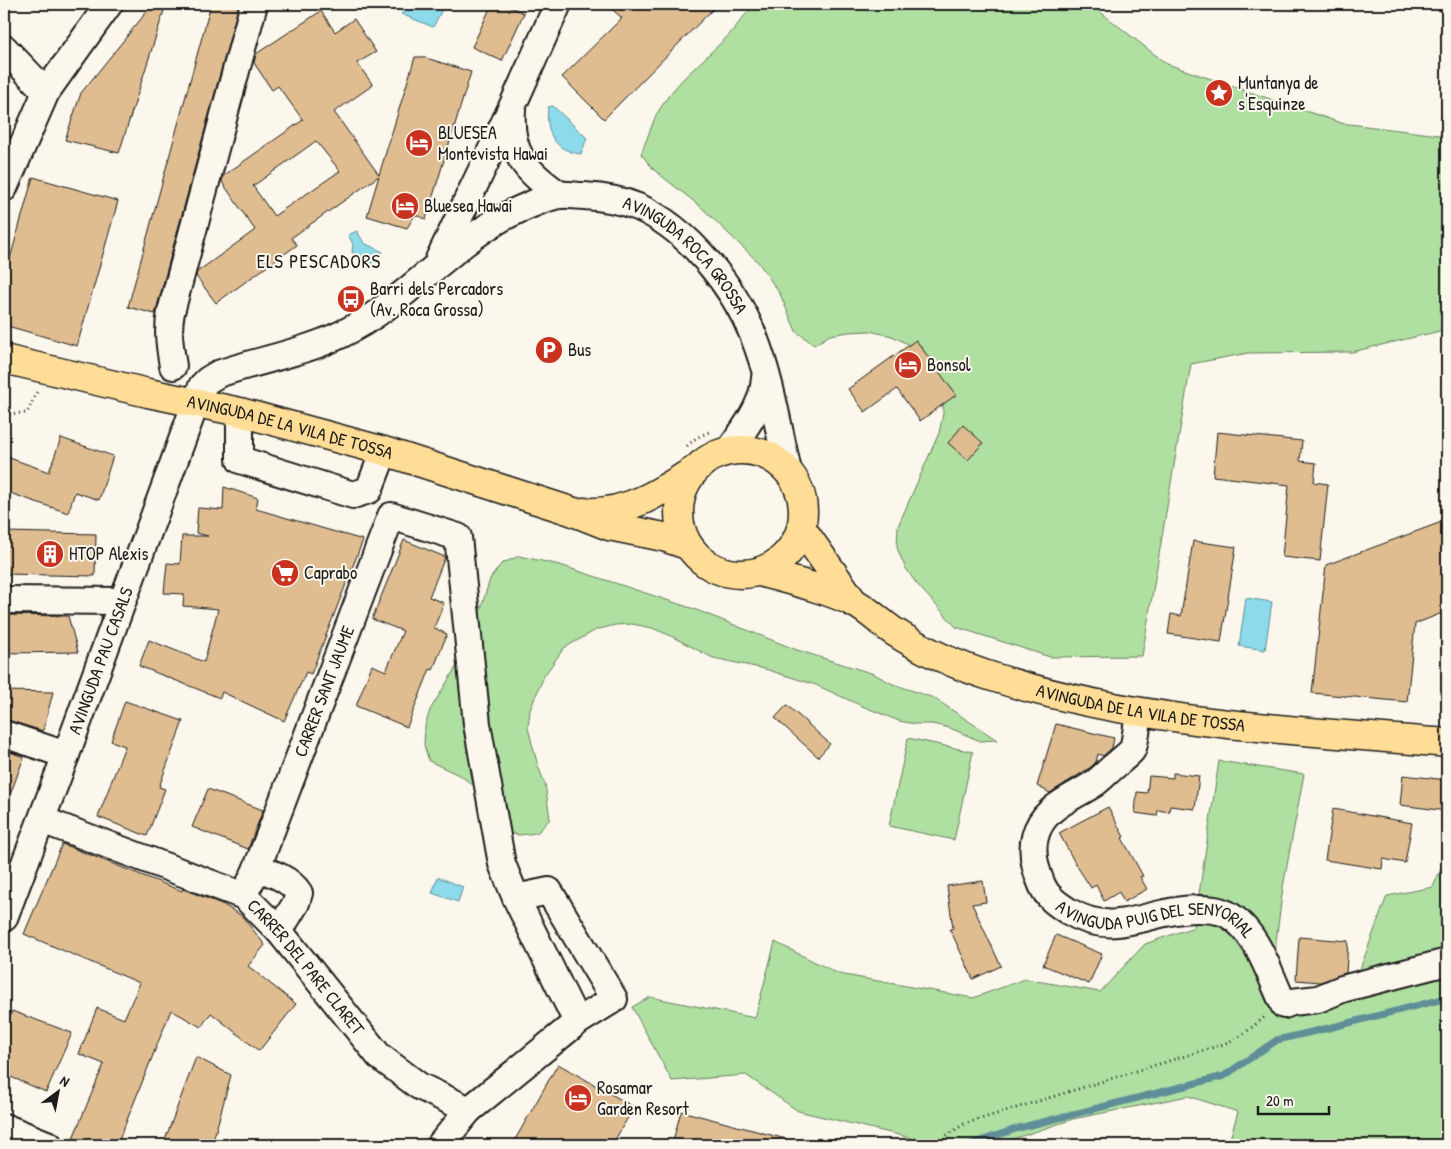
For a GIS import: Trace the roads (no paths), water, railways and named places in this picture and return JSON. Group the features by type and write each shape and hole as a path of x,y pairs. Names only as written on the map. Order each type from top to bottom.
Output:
{"main road":[{"name":"AVINGUDA DE LA VILA DE TOSSA","path":"4,359 240,412 384,450 571,511 608,526 664,537 687,544"},
{"path":"722,440 744,450 758,452 772,458 788,471 798,485 804,501 802,529 792,550 774,566 760,572 746,575 719,571 697,557 683,537 679,509 681,495 686,483 689,460 710,458 722,440"},
{"name":"AVINGUDA DE LA VILA DE TOSSA","path":"571,511 594,513 626,508 654,496 689,460"},
{"name":"AVINGUDA DE LA VILA DE TOSSA","path":"802,529 854,603"},
{"name":"AVINGUDA DE LA VILA DE TOSSA","path":"760,572 854,603 927,651 957,665 1039,691 1139,712 1202,722 1447,743"}],"street":[{"path":"4,188 46,92 109,4"},
{"path":"173,366 168,325 254,4"},
{"name":"AVINGUDA ROCA GROSSA","path":"433,270 451,237 558,4"},
{"path":"4,48 46,92"},
{"name":"AVINGUDA ROCA GROSSA","path":"512,107 512,140 519,155 536,176 550,198"},
{"name":"AVINGUDA ROCA GROSSA","path":"196,403 202,386 218,374 313,346 342,334 399,298 482,230 504,217 550,198 595,197 637,206 669,224 700,254 731,294 753,335 766,372 788,471"},
{"name":"AVINGUDA ROCA GROSSA","path":"722,440 756,412 764,392 766,372"},
{"name":"AVINGUDA PAU CASALS","path":"4,918 66,756 196,403"},
{"path":"240,412 240,460 353,495 369,490 384,450"},
{"name":"CARRER SANT JAUME","path":"244,896 257,868 391,516 458,537 477,724 502,864 516,898"},
{"path":"4,600 122,600"},
{"name":"AVINGUDA PUIG DEL SENYORIAL","path":"1139,712 1132,750 1096,782 1049,812 1039,824 1034,838 1035,863 1044,892 1056,904 1082,920 1102,924 1123,923 1192,909 1210,909 1226,913 1249,932 1284,1005 1292,1002 1318,999 1342,989 1447,962"},
{"path":"4,734 66,756"},
{"name":"CARRER DEL PARE CLARET","path":"42,820 244,896 279,931 379,1056 419,1086 469,1110"},
{"path":"257,868 271,873 294,886 299,893 296,903 279,931"},
{"path":"440,1145 469,1110 578,1022 614,999 550,891 516,898 578,1022"},
{"path":"4,1128 49,1145"}],"water":[{"path":"409,4 445,4 433,27 401,14"},
{"path":"553,106 587,138 581,154 564,149 553,139 547,116 548,107"},
{"path":"357,231 364,243 383,252 371,263 368,264 360,261 352,252 353,244 348,235"},
{"path":"1246,598 1272,602 1265,650 1239,646"},
{"path":"438,877 463,887 458,902 432,893"}],"waterway":[{"path":"968,1145 1019,1128 1224,1076 1277,1040 1447,998"}],"place":[{"name":"Muntanya de s'Esquinze","path":"1219,93"},
{"name":"BLUESEA Montevista Hawai","path":"419,143"},
{"name":"Bluesea Hawai","path":"405,206"},
{"name":"Barri dels Percadors (Av. Roca Grossa)","path":"351,299"},
{"name":"Bus","path":"549,350"},
{"name":"Bonsol","path":"908,365"},
{"name":"HTOP Alexis","path":"50,554"},
{"name":"Caprabo","path":"285,573"},
{"name":"Rosamar Garden Resort","path":"578,1098"}],"district":[{"name":"ELS PESCADORS","path":"319,261"}]}
